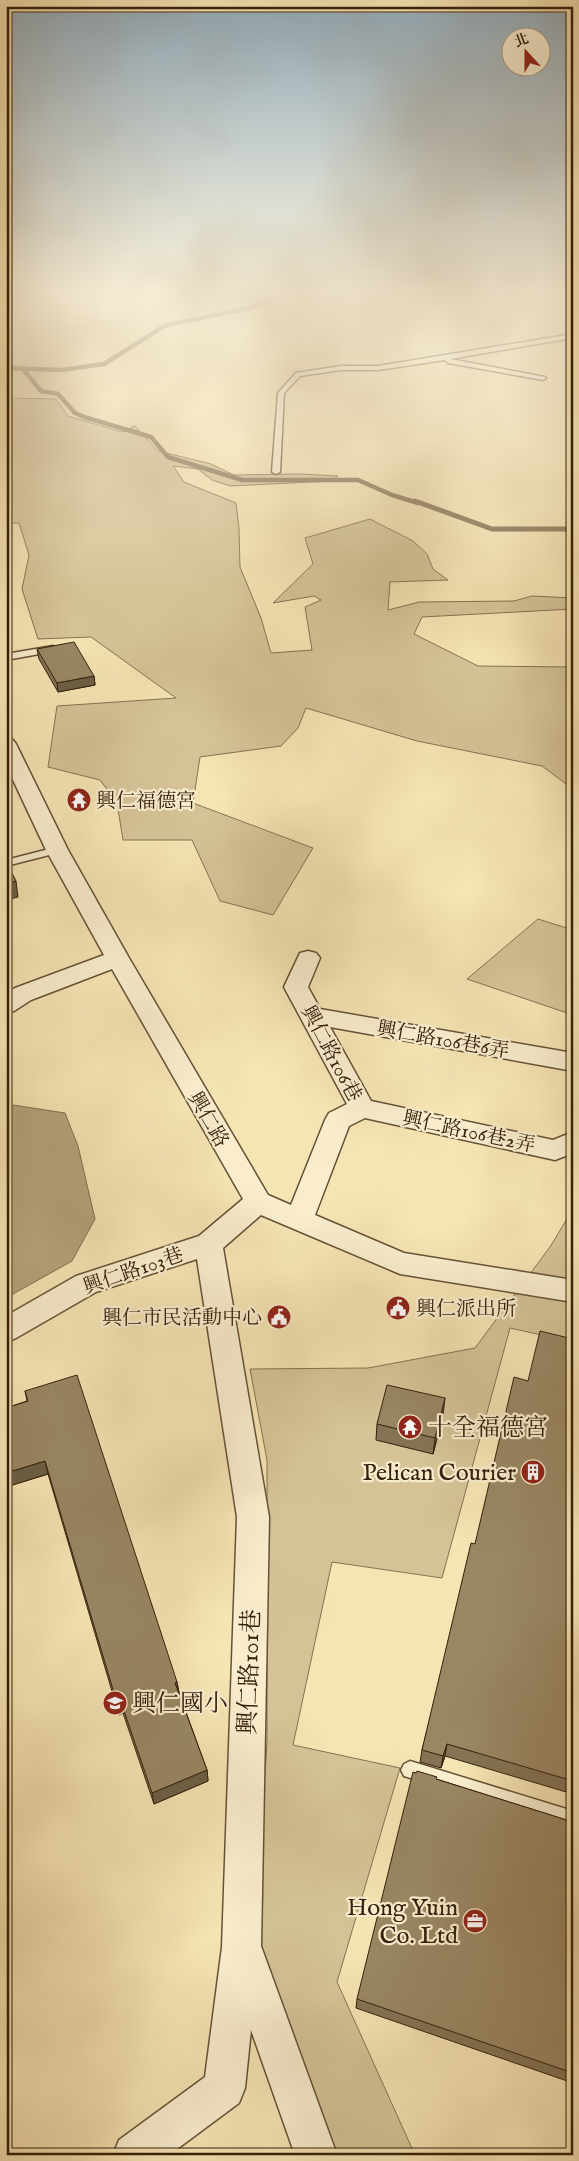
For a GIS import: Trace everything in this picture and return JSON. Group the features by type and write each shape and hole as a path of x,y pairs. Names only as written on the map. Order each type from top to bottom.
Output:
{"street":[{"name":"興仁路","path":"6,744 58,850 117,958 258,1202"},
{"path":"6,1005 23,994 117,958"},
{"name":"興仁路106巷","path":"299,1220 338,1120 362,1108 296,987 308,958"},
{"name":"興仁路106巷6弄","path":"312,1016 573,1062"},
{"name":"興仁路106巷2弄","path":"362,1108 555,1150 573,1141"},
{"path":"209,1244 258,1202 400,1263 573,1291"},
{"name":"興仁路103巷","path":"6,1330 86,1284 209,1244"},
{"name":"興仁路101巷","path":"209,1244 253,1517 241,1946 316,2155"},
{"path":"134,2155 224,2088 241,1946"}],"lane":[{"path":"276,472 281,393 283,391"},
{"path":"6,657 62,647"},
{"path":"6,863 58,850"},
{"path":"410,1770 573,1820"}],"shaded area":[{"path":"6,398 56,399 68,416 122,432 135,426 158,451 211,464 234,475 301,474 338,476 332,481 230,486 212,480 198,469 173,466 184,482 236,503 240,567 261,618 271,653 312,650 305,607 321,600 314,596 273,603 313,564 305,538 370,519 413,541 427,554 433,569 448,580 390,582 388,610 419,602 514,601 532,596 573,598 573,609 422,617 414,634 478,666 573,667 573,789 542,766 417,741 306,708 298,728 281,746 200,757 193,803 313,848 273,915 220,901 192,840 123,840 117,803 100,780 48,767 57,706 176,698 91,637 38,639 22,589 29,555 19,523 6,523"},
{"path":"538,919 573,930 573,1015 467,979"},
{"path":"13,1105 65,1113 78,1146 95,1219 72,1261 6,1298 6,1111"},
{"path":"573,1209 573,1342 510,1328 442,1578 332,1562 293,1745 400,1768 337,1982 415,2155 327,2155 255,1939 267,1742 267,1460 250,1369 368,1368 475,1348 550,1247"}],"building":[{"path":"74,642 94,676 57,683 37,649"},
{"path":"6,861 16,881 6,884"},
{"path":"540,1331 573,1339 573,1781 447,1744 443,1756 422,1750 471,1543 475,1544 514,1377 528,1381"},
{"path":"77,1375 177,1682 175,1683 207,1770 152,1793 121,1702 117,1703 45,1461 6,1473 6,1408 28,1401 25,1391"},
{"path":"387,1385 445,1398 435,1438 377,1424"},
{"name":"Hong Yuin Co. Ltd","path":"417,1771 437,1777 436,1779 573,1822 573,2073 357,1999 413,1772 416,1773"}],"waterway":[{"path":"41,391 58,394 75,413 84,417 151,437 168,457 242,480 358,480 392,495 418,503"},
{"path":"415,501 492,529 573,529"}],"place":[{"name":"興仁福德宮","path":"79,800"},
{"name":"興仁派出所","path":"398,1308"},
{"name":"興仁市民活動中心","path":"279,1317"},
{"name":"十全福德宮","path":"410,1427"},
{"name":"Pelican Courier","path":"533,1472"},
{"name":"興仁國小","path":"115,1703"},
{"name":"Hong Yuin Co. Ltd","path":"475,1921"}]}
